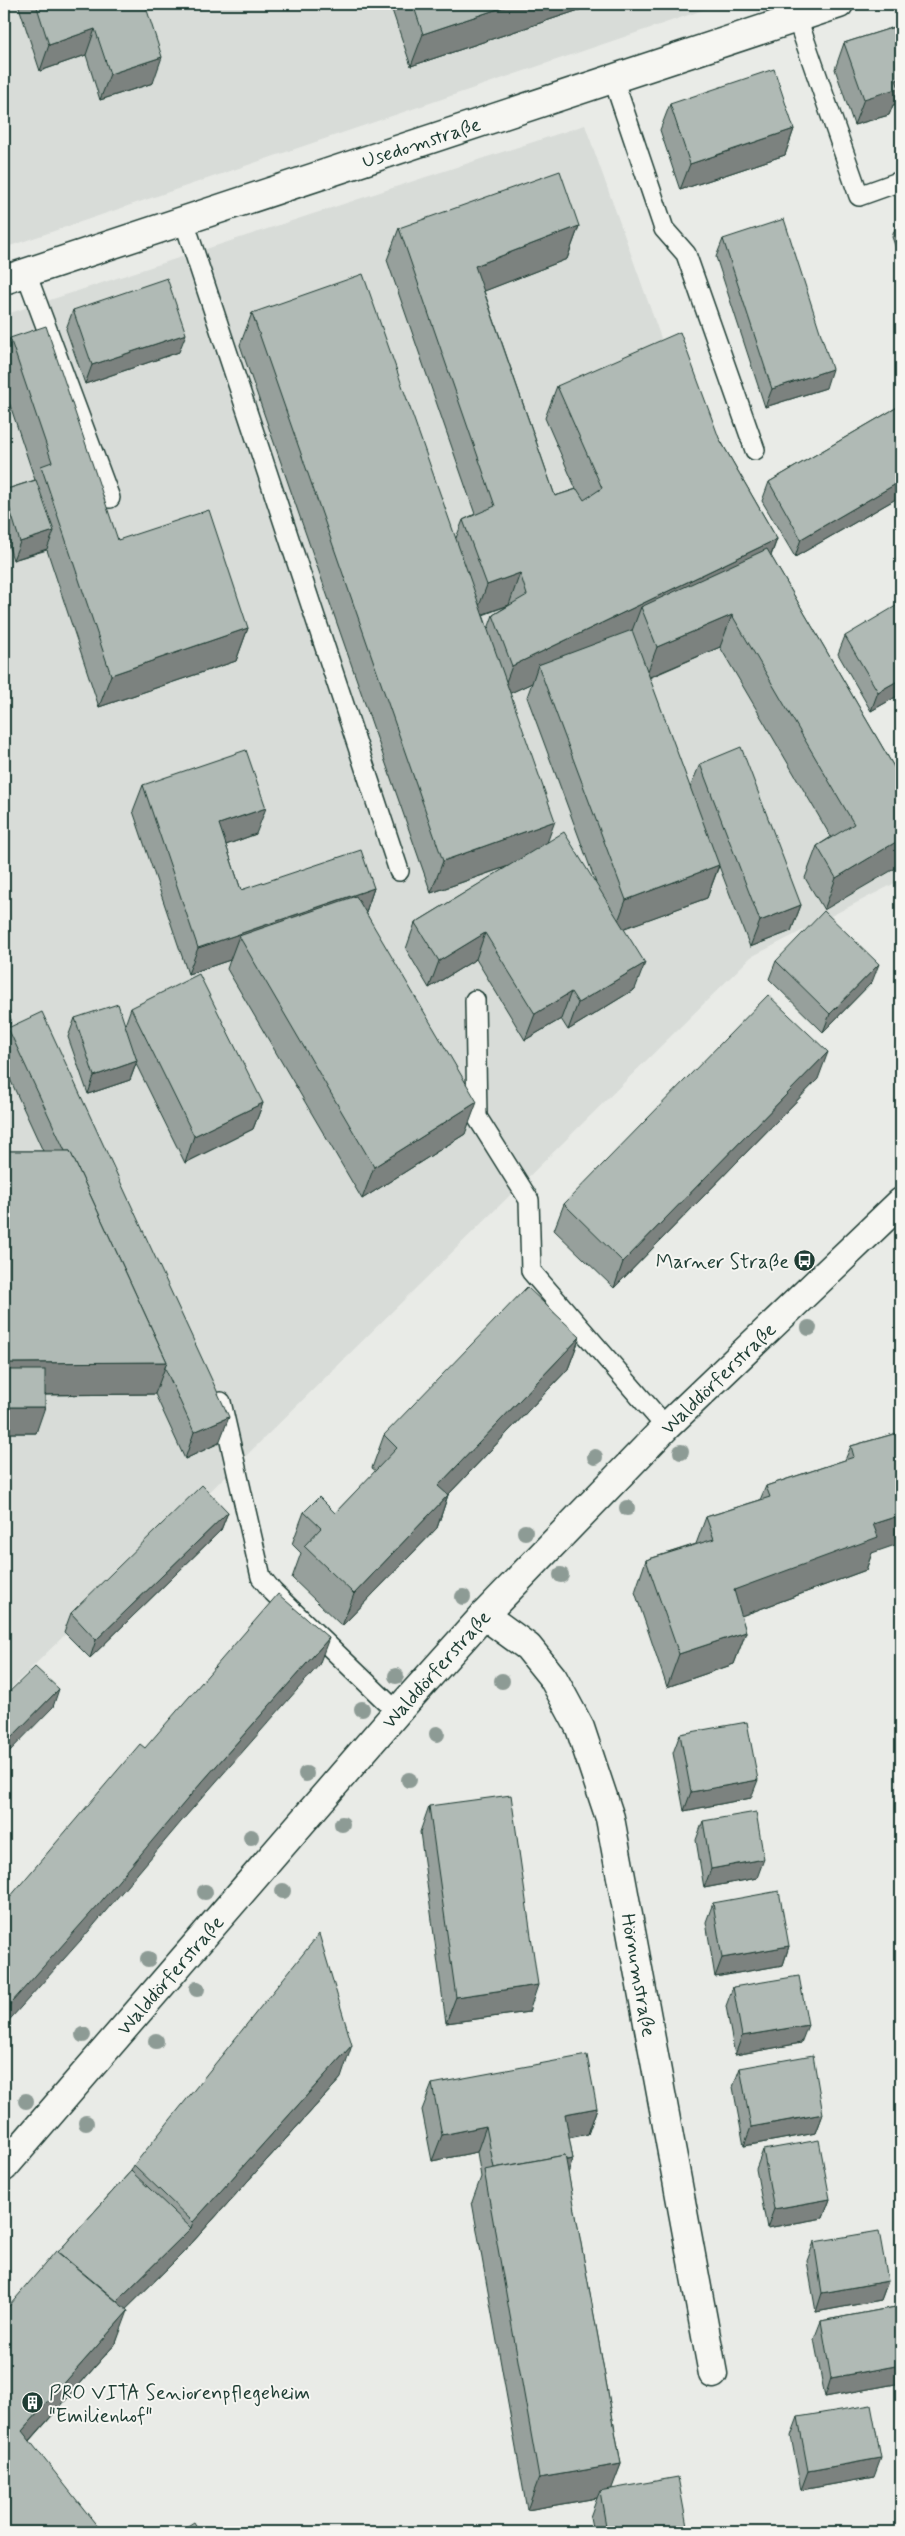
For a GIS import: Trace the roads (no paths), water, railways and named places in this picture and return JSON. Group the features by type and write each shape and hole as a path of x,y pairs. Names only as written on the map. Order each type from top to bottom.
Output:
{"street":[{"name":"Usedomstraße","path":"15,277 614,78 794,10 839,4"},
{"name":"Walddörferstraße","path":"4,2167 397,1712 484,1615 666,1427 901,1202"},
{"name":"Hörnumstraße","path":"484,1615 528,1647 553,1678 580,1728 610,1818 713,2374"}],"lane":[{"path":"794,10 859,196 901,181"},
{"path":"614,78 664,229 686,254 755,450"},
{"path":"184,221 399,871"},
{"path":"15,277 110,498"},
{"path":"475,1000 477,1117 528,1200 531,1271 666,1427"},
{"path":"221,1402 261,1577 273,1592 397,1712"}],"place":[{"name":"Marner Straße","path":"805,1261"},
{"name":"PRO VITA Seniorenpflegeheim \"Emilienhof\"","path":"33,2403"}]}
